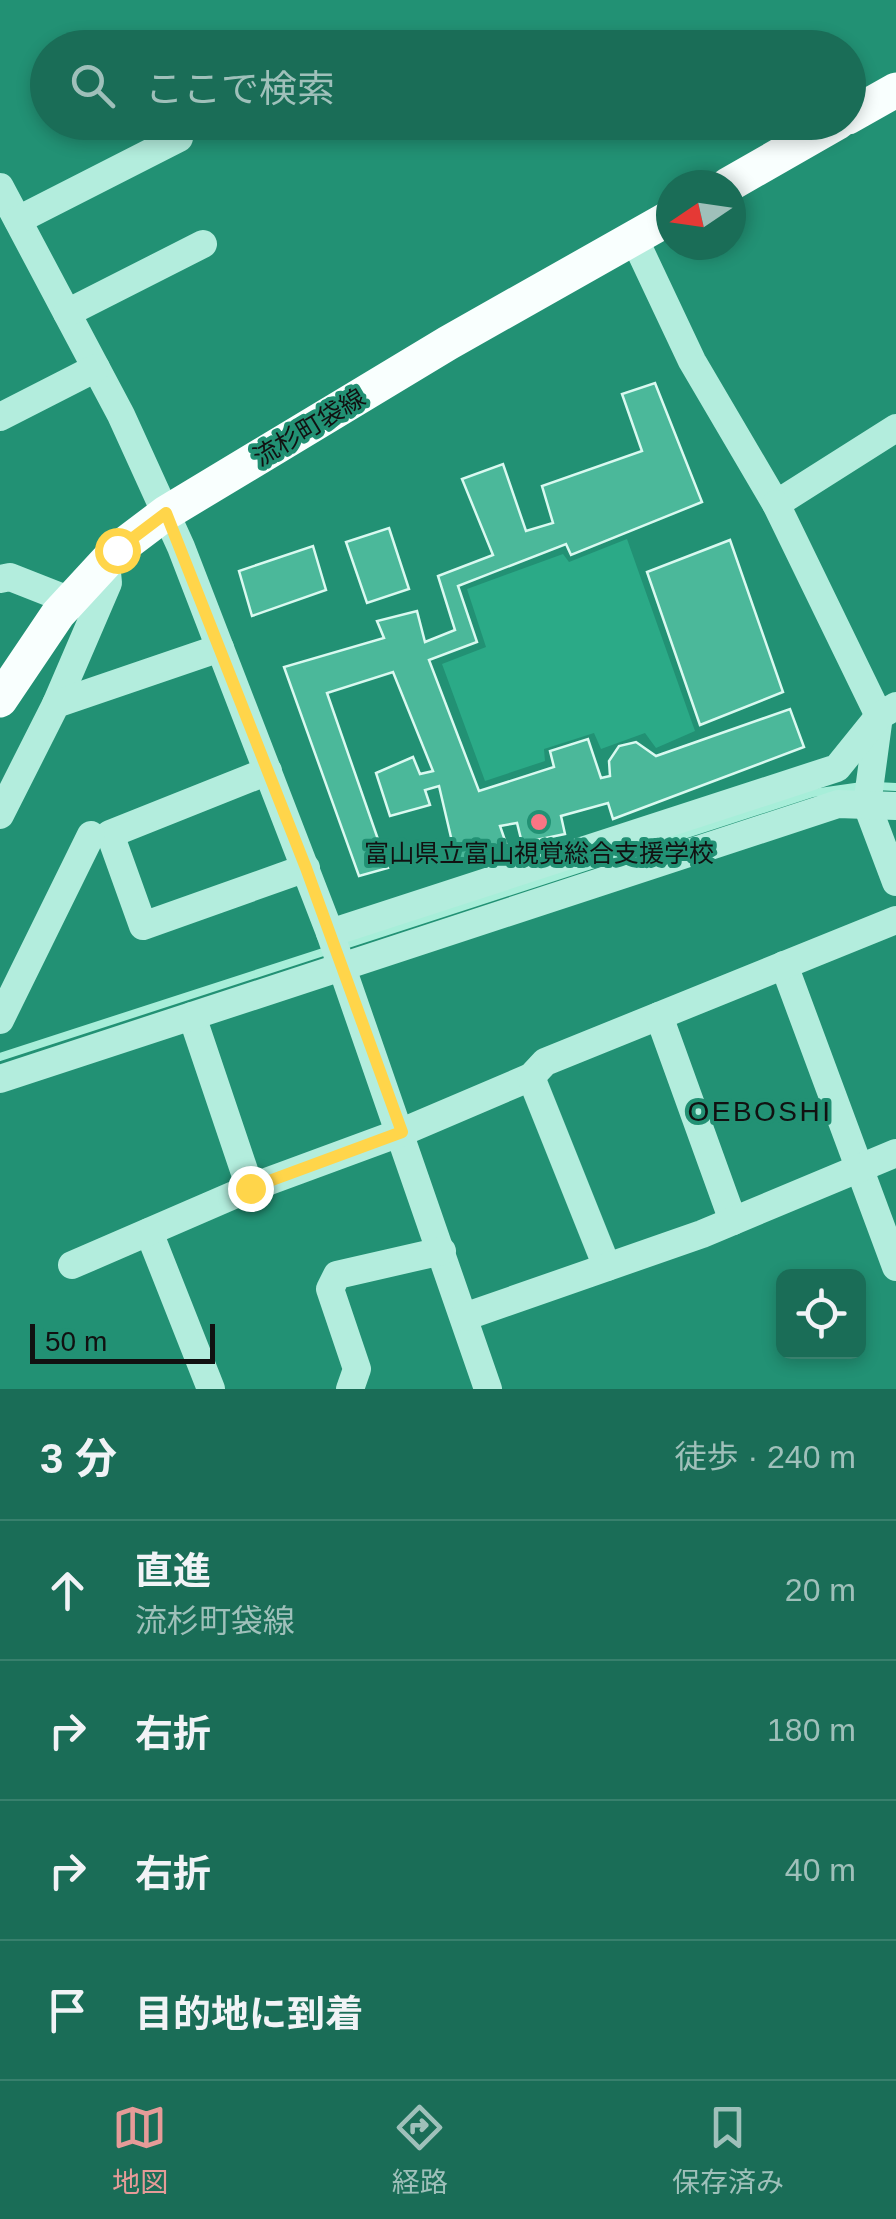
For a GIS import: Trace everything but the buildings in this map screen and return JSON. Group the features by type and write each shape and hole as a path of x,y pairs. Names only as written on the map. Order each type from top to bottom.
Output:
{"main road":[{"path":"866,106 896,90"},
{"path":"746,175 807,140"},
{"name":"流杉町袋線","path":"1,696 70,601 106,562 166,513 448,343 656,226"}],"street":[{"path":"18,220 175,140"},
{"path":"0,187 96,368 166,513 330,933 488,1389"},
{"path":"634,238 692,361 776,504 888,711 867,805 896,882"},
{"path":"67,314 203,244"},
{"path":"0,418 96,368"},
{"path":"776,504 896,428"},
{"path":"0,815 56,704 108,583 106,562"},
{"path":"0,579 10,577 70,601"},
{"path":"56,704 220,648"},
{"path":"330,933 837,768 888,711"},
{"path":"268,771 110,834 143,926 306,868"},
{"path":"0,1078 838,804 896,806"},
{"path":"0,1020 91,835"},
{"path":"72,1265 250,1188 402,1132 532,1078 545,1062 896,920"},
{"path":"784,965 896,1267"},
{"path":"192,1016 250,1188"},
{"path":"658,1016 733,1221"},
{"path":"532,1078 607,1268"},
{"path":"464,1317 733,1221 896,1153"},
{"path":"149,1232 211,1389"},
{"path":"350,1389 357,1369 330,1289 337,1275 442,1250"}],"green space":[{"path":"627,539 695,731 656,748 645,733 601,749 594,733 544,749 545,761 485,781 442,664 486,647 467,589 563,554 569,562"}],"waterway":[{"path":"0,1057 813,793 862,786"},
{"path":"876,786 896,787"}],"place":[{"name":"富山県立富山視覚総合支援学校","path":"539,822"}],"district":[{"name":"OEBOSHI","path":"760,1111"}],"route":[{"path":"117,550 166,513 306,868 402,1132 250,1188"}]}
